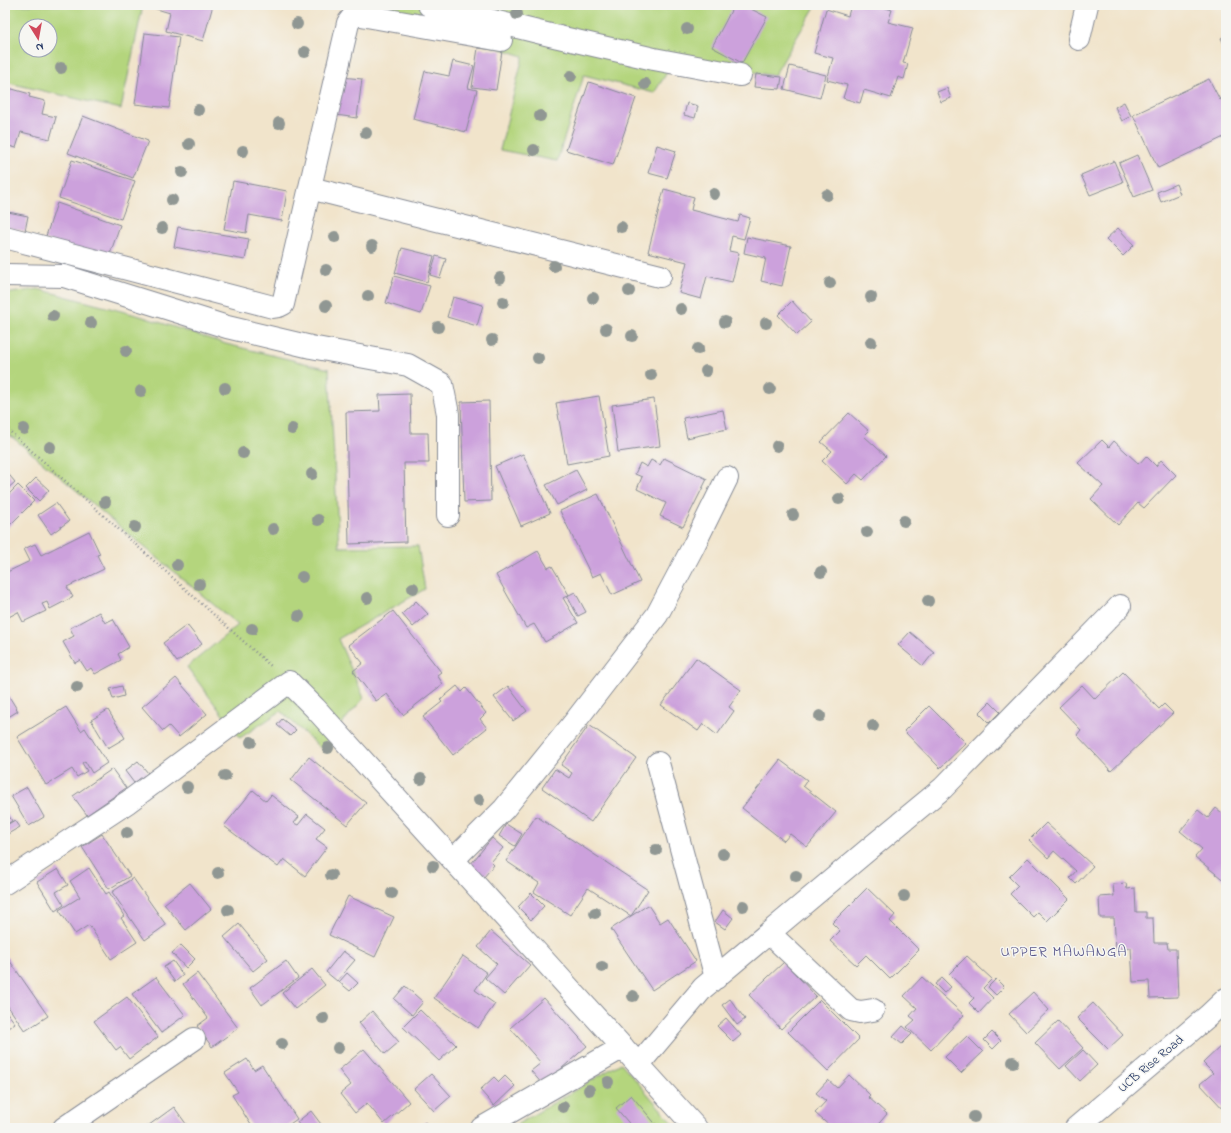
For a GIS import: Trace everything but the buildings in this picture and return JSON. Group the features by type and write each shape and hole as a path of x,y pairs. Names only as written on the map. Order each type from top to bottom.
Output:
{"street":[{"path":"428,5 654,59 740,75"},
{"path":"1079,39 1087,5"},
{"path":"5,237 273,307 279,306 283,304 348,23 355,10 361,15 500,40"},
{"path":"310,188 660,276"},
{"path":"5,275 64,276 228,327 311,348 408,365 442,384 448,414 448,515"},
{"path":"453,860 504,809 573,724 657,615 727,478"},
{"path":"639,1064 704,988 869,848 943,788 1120,606"},
{"path":"5,883 128,802 289,682 320,714 696,1128"},
{"path":"658,763 716,978"},
{"path":"769,933 851,1010 860,1012 874,1010"},
{"name":"UCB Rise Road","path":"1076,1128 1226,999"},
{"path":"64,1128 194,1039"},
{"path":"482,1128 623,1047"}],"path":[{"path":"5,427 289,682"}],"green space":[{"path":"5,5 143,5 121,109 5,82"},
{"path":"368,5 816,5 774,76 677,57 654,93 584,75 557,161 500,150 523,56"},
{"path":"38,289 140,316 226,344 329,369 339,547 418,546 425,589 338,639 364,698 320,748 281,711 240,738 187,667 238,625 5,431 5,294"},
{"path":"621,1063 677,1128 511,1128"}],"district":[{"name":"UPPER MAWANGA","path":"1064,952"}]}
